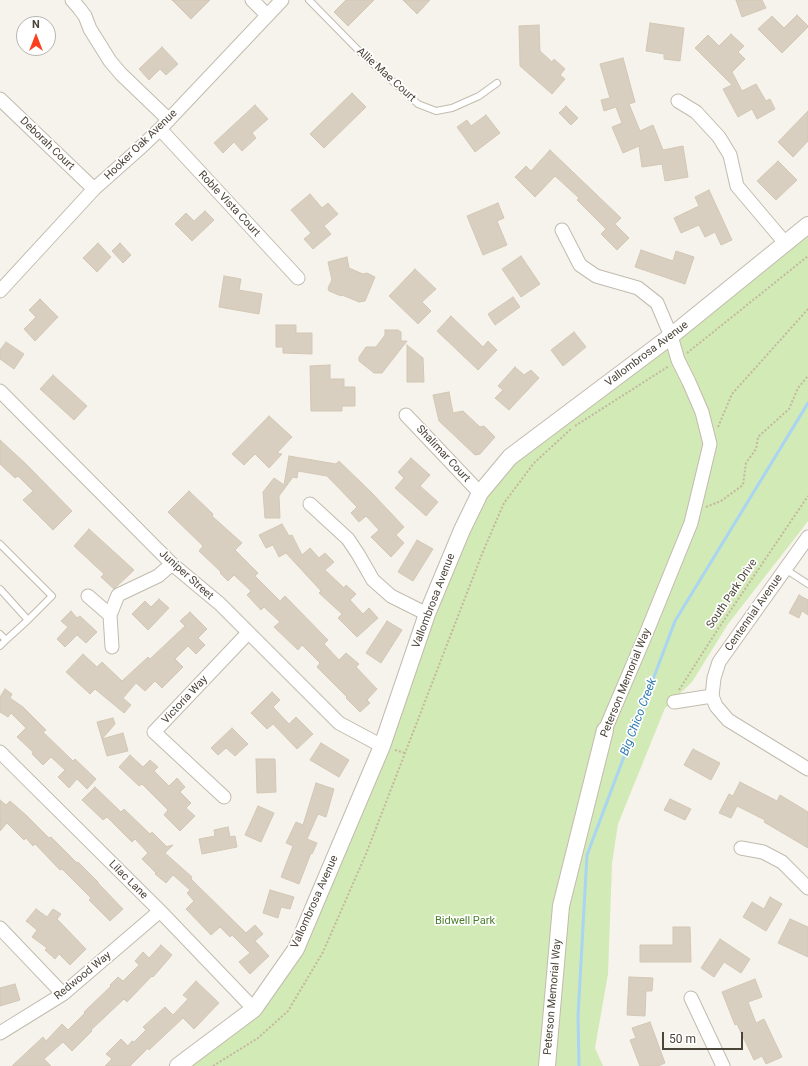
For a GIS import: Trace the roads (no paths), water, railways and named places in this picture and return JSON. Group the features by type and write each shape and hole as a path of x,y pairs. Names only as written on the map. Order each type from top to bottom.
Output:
{"street":[{"name":"Roble Vista Court","path":"72,0 85,16 90,29 121,74 298,278"},
{"path":"252,0 267,15"},
{"name":"Hooker Oak Avenue","path":"0,291 94,189 164,125 282,0"},
{"name":"Deborah Court","path":"0,99 94,189"},
{"path":"678,101 696,112 719,138 730,155 737,186 786,244"},
{"name":"Vallombrosa Avenue","path":"178,1066 254,1009 296,949 382,746 427,614 462,530 480,493 510,457 671,336 808,225"},
{"name":"Peterson Memorial Way","path":"547,1066 561,906 605,730 691,523 710,444 702,412 678,360 671,336 657,303 638,288 596,276 580,265 562,230"},
{"name":"Juniper Street","path":"0,391 172,564 220,604 339,723 382,746"},
{"name":"Shalimar Court","path":"406,415 480,493"},
{"path":"310,504 348,539 373,580 390,596 427,614"},
{"name":"Centennial Avenue","path":"712,696 714,678 720,662 808,537"},
{"path":"112,647 110,615 118,595 158,576 172,564"},
{"path":"88,596 110,615"},
{"name":"Victoria Way","path":"224,797 154,732 248,633"},
{"path":"674,702 712,696 716,706 728,720 808,769"},
{"name":"Lilac Lane","path":"0,752 160,911 254,1009"},
{"path":"741,848 763,852 782,862 808,888"},
{"name":"Redwood Way","path":"0,1033 63,994 160,911"},
{"path":"0,928 63,994"},
{"path":"690,998 723,1066"}],"lane":[{"name":"Allie Mae Court","path":"309,0 362,54 418,104 436,112 452,108 479,96 497,83"},
{"path":"0,544 52,596 0,646"},
{"path":"785,570 808,584"},
{"path":"0,589 28,620"},
{"path":"0,634 6,640"}],"waterway":[{"name":"Big Chico Creek","path":"579,1066 578,1016 587,855 675,621 808,403"}],"park label":[{"name":"Bidwell Park","path":"465,921"}]}
